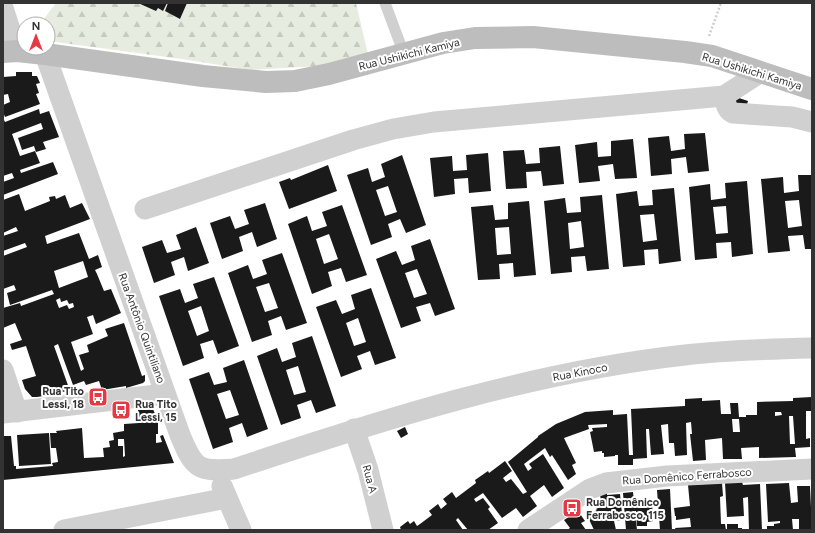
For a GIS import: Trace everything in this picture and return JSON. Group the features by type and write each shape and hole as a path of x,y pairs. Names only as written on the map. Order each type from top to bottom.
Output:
{"main road":[{"name":"Rua Ushikichi Kamiya","path":"56,56 203,76 266,82 295,81 444,43 475,38 533,37 702,54 812,89"}],"street":[{"path":"3,8 10,52"},
{"name":"Rua Antônio Quintiliano","path":"46,56 165,394 188,455 194,464 203,469 215,471 234,469 354,429"},
{"path":"145,209 353,140 393,129 434,122 724,96 761,72"},
{"path":"724,96 727,108 733,113 792,117 812,122"},
{"name":"Rua Kinoco","path":"354,429 505,388 583,371 684,355 730,350 812,348"},
{"path":"3,370 10,412 165,394"},
{"name":"Rua A","path":"354,429 368,470 383,530"},
{"name":"Rua Domênico Ferrabosco","path":"528,530 590,489 606,484 667,476 812,469"},
{"path":"215,471 241,530"},
{"path":"64,530 227,498"}],"lane":[{"path":"385,3 404,54"}],"path":[{"path":"702,54 721,3"}],"green space":[{"path":"56,3 356,3 370,63 251,70 56,42 56,16 46,16"}],"building":[{"path":"138,3 167,3 163,11 158,8 156,11"},
{"path":"168,3 187,3 180,19 165,11"},
{"path":"16,72 32,72 32,76 37,76 40,83 36,84 39,93 36,94 40,104 5,117 3,105 10,102 8,94 3,95 3,77 16,76"},
{"path":"736,97 748,101 745,111 733,107"},
{"path":"39,109 40,114 49,111 59,137 43,142 46,149 36,152 34,146 22,150 18,138 43,129 41,123 12,134 20,156 35,151 40,163 20,170 21,173 53,162 58,174 3,195 3,182 14,178 12,173 3,176 3,118 5,122"},
{"path":"705,133 709,171 688,173 686,157 671,159 672,174 651,176 648,138 669,136 671,151 685,149 684,134"},
{"path":"633,139 637,178 615,179 613,164 598,166 600,181 579,183 575,145 597,142 598,157 611,156 611,141"},
{"path":"560,146 564,184 543,186 541,171 526,172 527,188 506,189 503,151 524,150 526,164 540,163 539,148"},
{"path":"488,153 491,191 469,193 468,178 454,179 455,194 434,197 430,158 452,156 453,171 467,170 466,155"},
{"path":"402,155 426,225 406,233 400,219 388,224 392,237 371,245 347,175 368,168 372,182 385,177 381,164","holes":["388,186 397,212 385,216 376,190"]},
{"path":"328,165 337,191 289,209 279,182 290,178 291,180"},
{"path":"798,175 812,175 812,249 805,249 803,235 788,236 790,251 768,253 761,179 783,177 784,193 799,191","holes":["799,200 802,226 788,228 785,201"]},
{"path":"747,181 753,254 732,257 731,242 716,243 717,258 695,260 689,187 710,184 711,200 726,198 725,183","holes":["726,206 728,233 716,234 713,207"]},
{"path":"674,188 681,261 659,264 658,249 644,250 645,265 623,267 616,194 637,191 639,206 653,205 652,190","holes":["654,214 657,240 643,242 640,215"]},
{"path":"19,194 25,211 50,201 49,197 55,196 56,199 65,195 70,208 82,203 90,219 45,236 47,244 79,233 89,259 98,255 102,267 95,270 104,291 111,289 121,313 96,324 93,315 87,317 93,334 71,342 81,371 84,369 79,355 89,352 87,345 108,336 105,329 124,323 142,376 145,375 145,381 143,383 126,388 126,386 102,390 99,381 86,385 84,381 73,385 58,344 54,346 70,391 32,397 25,389 22,380 36,376 26,346 12,350 10,344 22,340 15,323 3,328 3,308 20,303 21,306 54,294 52,290 10,305 7,293 16,290 14,285 3,289 3,256 27,247 25,243 3,251 3,236 18,231 16,227 3,233 3,200","holes":["83,261 88,277 59,288 54,271","60,298 61,302 67,300 69,304 73,303 74,307 69,309 67,305 59,308 56,300"]},
{"path":"602,195 609,269 587,271 585,256 571,257 572,272 551,274 544,201 565,198 567,213 581,212 580,197","holes":["581,221 584,247 570,249 568,223"]},
{"path":"529,201 536,275 514,277 513,263 499,264 500,279 478,280 471,207 493,205 495,220 508,219 508,203","holes":["509,227 511,254 497,255 495,228"]},
{"path":"265,203 277,239 257,247 252,232 239,237 243,251 222,259 210,223 230,216 235,229 249,224 244,210"},
{"path":"342,205 367,275 346,282 341,268 328,272 332,286 312,294 288,224 307,216 312,231 327,226 322,212","holes":["329,234 338,259 324,264 316,239"]},
{"path":"196,227 209,263 188,271 184,257 171,262 175,275 154,283 142,247 162,240 167,253 181,249 176,235"},
{"path":"430,239 455,309 435,316 430,303 416,307 421,321 401,328 376,259 396,251 402,265 415,260 411,246","holes":["417,269 427,294 414,298 405,273"]},
{"path":"282,253 307,323 286,330 281,316 268,321 272,335 252,342 228,273 248,265 253,279 267,274 262,260","holes":["269,283 278,308 265,312 256,287"]},
{"path":"214,277 239,346 218,354 213,340 200,344 204,358 183,366 159,296 180,289 185,303 198,298 193,284","holes":["201,306 209,331 197,336 188,311"]},
{"path":"371,288 396,358 375,365 370,351 357,356 362,369 341,377 316,307 336,300 342,314 355,309 351,295","holes":["358,318 366,342 354,346 346,323"]},
{"path":"312,336 336,406 316,413 311,400 297,405 301,418 281,425 257,356 277,348 282,362 296,357 292,343","holes":["298,366 306,392 294,395 286,370"]},
{"path":"244,360 268,429 247,437 242,423 229,428 233,442 213,449 189,379 209,372 214,385 227,382 223,368","holes":["230,390 239,415 226,419 217,394"]},
{"path":"812,397 812,411 806,411 806,439 810,438 810,447 795,448 796,457 759,458 759,447 741,448 742,459 723,459 722,438 705,440 706,460 693,461 690,434 692,434 691,422 686,423 687,455 675,456 674,443 669,443 668,424 661,425 664,454 651,455 649,429 646,429 647,458 633,459 633,465 618,465 618,455 604,457 604,453 602,453 602,451 594,452 590,432 593,431 592,428 607,427 607,424 588,425 589,429 564,438 576,463 572,465 576,474 568,480 552,455 550,457 545,448 524,464 528,471 532,468 529,464 543,454 564,488 552,497 544,485 530,496 537,506 523,517 516,508 502,518 483,493 474,499 476,502 483,498 490,507 488,509 498,523 488,530 468,530 458,518 456,520 463,530 401,530 400,527 408,521 410,524 414,521 417,526 432,515 429,511 438,504 441,509 447,504 443,499 452,492 456,498 476,483 475,480 488,471 489,473 505,461 512,471 503,478 506,482 511,479 523,494 527,492 508,462 538,436 556,424 585,412 613,410 613,415 627,414 629,455 633,455 631,409 685,406 685,399 702,398 702,401 720,400 721,414 731,414 730,403 738,403 739,417 746,417 746,415 757,415 757,402 793,401 793,398","holes":["775,412 781,412 782,415 775,416","789,416 793,416 795,444 790,444","732,419 739,419 740,432 733,432"]},
{"path":"153,409 158,421 156,443 162,442 160,436 163,435 174,463 3,480 3,436 11,436 14,466 16,466 16,469 53,466 52,463 58,462 56,448 51,448 50,433 57,433 56,431 82,428 84,458 104,457 103,448 110,447 109,441 114,440 113,433 124,431 124,424 139,423 138,410","holes":["118,439 124,439 125,456 123,457 123,446 118,446"]},
{"path":"405,427 408,434 401,438 397,431"},
{"path":"49,433 51,464 19,466 17,435"},
{"path":"742,482 743,485 760,484 762,530 749,530 748,497 743,498 744,516 727,517 725,483"},
{"path":"722,483 723,496 720,497 721,524 725,524 726,530 676,530 675,528 691,527 690,518 676,520 674,508 690,506 688,485"},
{"path":"789,483 791,503 798,502 797,486 810,486 812,529 799,529 799,519 792,519 793,530 767,530 767,526 774,526 774,524 780,523 780,521 768,522 766,484"},
{"path":"670,489 672,530 660,530 657,490"},
{"path":"607,492 607,495 620,494 622,513 620,514 621,520 614,521 616,530 594,530 587,515 602,506 600,495"},
{"path":"633,492 634,501 636,501 636,503 652,502 653,521 647,522 647,526 637,526 635,511 637,530 626,530 623,493"},
{"path":"578,511 585,521 581,523 586,530 567,530 570,528 564,520"},
{"path":"727,524 738,524 738,528 742,528 742,530 727,530"}],"place":[{"name":"Rua Tito Lessi, 18","path":"98,397"},
{"name":"Rua Tito Lessi, 15","path":"121,410"},
{"name":"Rua Domênico Ferrabosco, 115","path":"572,508"}]}
